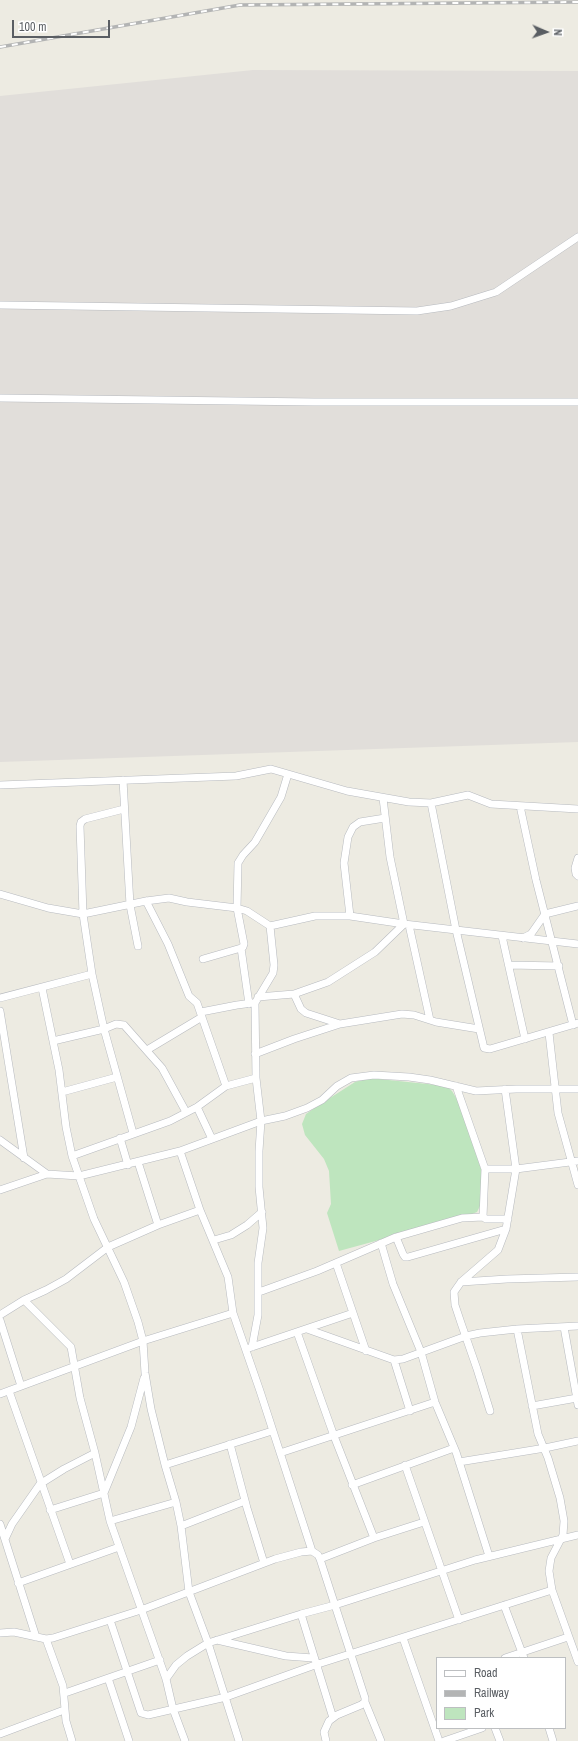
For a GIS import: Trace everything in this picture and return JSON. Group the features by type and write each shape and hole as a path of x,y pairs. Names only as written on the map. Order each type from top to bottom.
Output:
{"street":[{"path":"0,305 417,311 451,306 496,292 578,237"},
{"path":"0,398 306,402 578,402"},
{"path":"0,785 236,776 271,769 347,791 409,802 431,803 468,795 492,804 566,807 578,809"},
{"path":"249,1348 258,1315 258,1263 263,1228 259,1187 261,1121 256,1078 254,1001 241,948 244,944 237,908 238,863 255,842 281,797 288,774"},
{"path":"123,780 130,905 138,946"},
{"path":"383,798 390,857 430,1020"},
{"path":"431,803 456,930 479,1029 484,1048 490,1049 576,1024 545,914 520,806"},
{"path":"124,808 85,819 81,822 83,914 92,974 104,1029 134,1133"},
{"path":"350,916 344,863 348,837 353,827 360,822 385,818"},
{"path":"578,858 575,868 578,876"},
{"path":"0,894 48,908 83,914 146,901 169,898 187,902 237,908 247,911 270,926 316,916 350,916 502,936 578,944"},
{"path":"146,901 168,944 189,996 197,1002 226,1086"},
{"path":"523,938 531,934 545,914 578,906"},
{"path":"147,1050 201,1015 254,1001 294,994 328,982 375,952 406,924"},
{"path":"254,1001 273,973 274,965 270,926"},
{"path":"502,936 525,1039"},
{"path":"203,959 241,948"},
{"path":"509,965 559,966"},
{"path":"0,998 92,974"},
{"path":"42,988 53,1041 72,1156 94,1218 124,1282 138,1322 143,1341 145,1374 151,1409 181,1526 188,1592 208,1643 239,1741"},
{"path":"294,994 301,1009 306,1013 340,1024"},
{"path":"0,1011 24,1158"},
{"path":"255,1054 340,1024 402,1014 414,1015 430,1020 479,1029"},
{"path":"53,1041 104,1029 116,1024 124,1025 162,1068 186,1112"},
{"path":"549,1033 558,1113 570,1162 578,1185"},
{"path":"0,1190 47,1174 79,1176 180,1151 261,1121 285,1116 307,1108 322,1100 337,1086 351,1078 374,1076 409,1077 430,1080 476,1091 505,1089 578,1089"},
{"path":"62,1092 118,1078"},
{"path":"72,1156 170,1121 197,1106 226,1086 256,1078"},
{"path":"456,1086 485,1169 484,1217"},
{"path":"490,1411 455,1305 454,1292 461,1282 498,1250 506,1229 516,1169 505,1089"},
{"path":"197,1106 212,1139"},
{"path":"120,1138 128,1165"},
{"path":"0,1140 47,1174"},
{"path":"180,1151 200,1210 214,1240 228,1277 233,1313 249,1348 272,1431 312,1551 318,1555 320,1559 365,1702 381,1741"},
{"path":"485,1169 516,1169 578,1161"},
{"path":"138,1162 158,1225"},
{"path":"0,1315 24,1300 66,1279 108,1247 158,1225 200,1210"},
{"path":"214,1240 231,1235 247,1225 262,1212"},
{"path":"259,1292 336,1263 396,1237 462,1218 484,1217 486,1219 508,1219"},
{"path":"396,1237 403,1254 408,1258 506,1229"},
{"path":"381,1243 394,1284 421,1352 435,1402 459,1462 489,1556"},
{"path":"336,1263 366,1351"},
{"path":"461,1282 507,1278 578,1277"},
{"path":"24,1300 71,1347 73,1367 95,1453 110,1521 160,1660 173,1709 185,1741"},
{"path":"0,1394 143,1341 233,1313"},
{"path":"249,1348 352,1313"},
{"path":"0,1320 21,1386"},
{"path":"307,1329 394,1360 403,1359 466,1336 517,1329 578,1326"},
{"path":"532,1406 578,1402 564,1327"},
{"path":"517,1329 538,1434 541,1444 545,1448 560,1498 564,1521 563,1535 551,1558 549,1572 552,1590 578,1662"},
{"path":"298,1332 352,1485 374,1538"},
{"path":"394,1360 410,1411"},
{"path":"104,1493 131,1427 145,1374"},
{"path":"8,1391 40,1484 70,1564"},
{"path":"280,1453 435,1402"},
{"path":"165,1465 272,1431"},
{"path":"459,1462 578,1441"},
{"path":"230,1444 245,1501 264,1563"},
{"path":"352,1485 454,1448"},
{"path":"5,1539 12,1524 40,1484 64,1469 95,1453"},
{"path":"405,1466 459,1620"},
{"path":"50,1510 104,1493"},
{"path":"181,1526 245,1501"},
{"path":"110,1521 176,1502"},
{"path":"320,1559 374,1538 424,1522"},
{"path":"0,1524 36,1637"},
{"path":"166,1679 176,1665 187,1656 208,1643 216,1640 300,1614 335,1605 489,1556 578,1535"},
{"path":"18,1583 119,1548"},
{"path":"0,1554 8,1551"},
{"path":"0,1633 14,1632 46,1639 141,1610 264,1563 301,1552 312,1551"},
{"path":"110,1620 126,1672 141,1713 148,1715 226,1697 316,1665 552,1590"},
{"path":"504,1605 523,1655"},
{"path":"300,1614 333,1718"},
{"path":"511,1657 523,1655 568,1637"},
{"path":"403,1638 439,1741"},
{"path":"46,1639 65,1693 64,1710 72,1741"},
{"path":"216,1640 286,1656 313,1658"},
{"path":"65,1693 160,1660"},
{"path":"108,1678 130,1741"},
{"path":"326,1741 324,1732 329,1720 365,1702"},
{"path":"0,1734 64,1710"},
{"path":"444,1741 479,1729"},
{"path":"495,1729 500,1741"},
{"path":"549,1729 554,1741"}],"shaded area":[{"path":"253,70 578,71 578,742 0,762 0,96"}],"green space":[{"path":"369,1078 447,1086 452,1091 458,1101 467,1125 482,1172 481,1204 477,1212 467,1216 339,1251 327,1213 331,1204 329,1171 324,1159 305,1135 302,1124 306,1114 319,1105 355,1082"}],"railway":[{"path":"0,47 240,5 578,2"}]}
